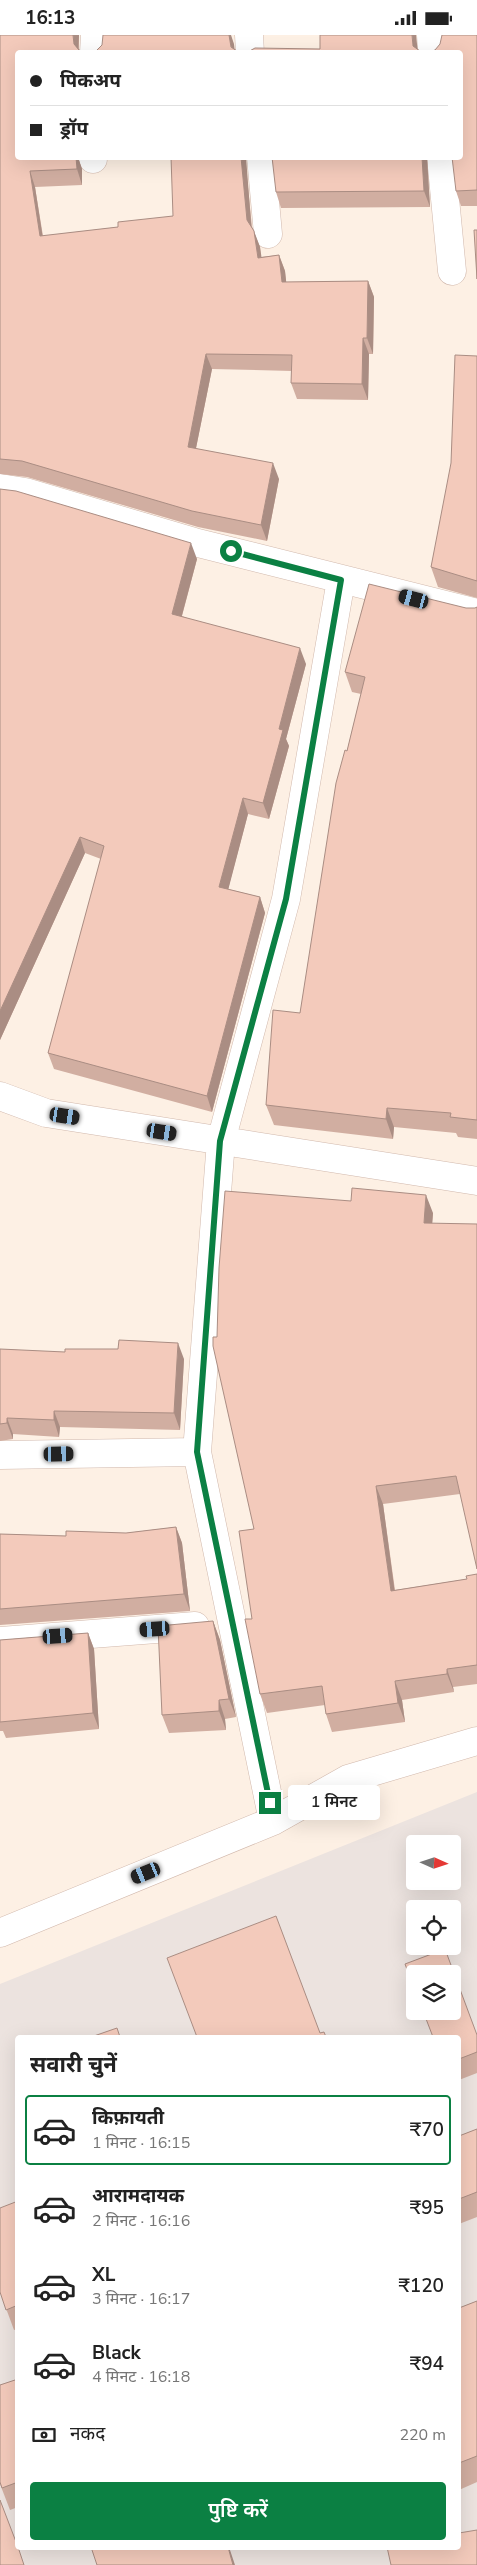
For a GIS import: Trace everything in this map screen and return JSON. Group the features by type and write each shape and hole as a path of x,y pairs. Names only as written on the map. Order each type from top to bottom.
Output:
{"street":[{"path":"94,50 95,35"},
{"path":"249,35 250,50"},
{"path":"431,35 432,50"},
{"path":"261,160 268,234"},
{"path":"442,160 452,271"},
{"path":"0,489 25,492 185,539 477,613"},
{"path":"274,1821 197,1452 220,1141 286,899 341,580"},
{"path":"0,1096 46,1113 477,1181"},
{"path":"0,1455 197,1452"},
{"path":"0,1641 232,1623"},
{"path":"0,1933 274,1821 348,1779 477,1741"}],"shaded area":[{"path":"477,1792 477,2565 0,2565 0,1984"}],"building":[{"path":"0,35 73,35 74,44 79,50 15,50 15,160 76,160 77,169 30,171 40,236 118,227 118,222 173,216 171,160 241,160 247,220 254,231 258,258 279,255 282,282 368,281 367,338 363,338 362,384 291,383 292,355 206,354 188,447 273,463 261,525 192,511 22,461 0,459"},
{"path":"103,35 229,35 231,47 236,50 97,50 102,45"},
{"path":"320,35 412,35 413,46 419,50 251,50 255,48 320,49"},
{"path":"442,35 477,35 477,190 456,191 452,160 463,160 463,50 435,50 440,44"},
{"path":"272,160 422,160 424,191 276,192"},
{"path":"474,230 477,230 477,279"},
{"path":"455,355 477,356 477,581 431,567 451,463"},
{"path":"0,489 16,491 191,543 172,614 300,648 279,729 283,730 263,803 243,798 219,887 260,897 207,1096 48,1053 104,846 80,837 0,1011"},
{"path":"369,584 466,608 477,607 477,1120 450,1117 451,1113 387,1108 386,1119 266,1105 273,1010 300,1013 336,783 345,750 347,751 365,677 345,672"},
{"path":"352,1188 426,1195 424,1223 477,1224 477,1569 456,1476 376,1486 391,1591 467,1579 466,1576 477,1574 477,1665 447,1669 447,1674 395,1681 398,1703 326,1714 322,1686 260,1694 245,1619 252,1619 239,1531 254,1529 213,1346 213,1337 217,1337 219,1268 225,1191 351,1201"},
{"path":"119,1340 178,1343 174,1413 54,1411 54,1420 7,1418 7,1423 0,1424 0,1349 65,1352 65,1349 118,1349"},
{"path":"176,1527 184,1594 0,1609 0,1534 66,1536 66,1531 126,1533"},
{"path":"213,1621 229,1699 219,1700 219,1711 162,1715 158,1626"},
{"path":"88,1633 93,1713 0,1722 0,1640"},
{"path":"276,1916 320,2033 324,2032 325,2035 196,2035 167,1958"},
{"path":"429,1955 447,1955 451,1965 406,1965 406,1967 405,1964"},
{"path":"461,1992 477,2035 477,2052 461,2058 461,2035 432,2035 426,2020 461,2020"},
{"path":"117,2028 119,2035 97,2035"},
{"path":"477,2129 477,2192 461,2198 461,2135"},
{"path":"15,2202 15,2306 6,2310 0,2292 0,2208"},
{"path":"477,2301 477,2456 461,2462 461,2307"},
{"path":"15,2380 15,2483 2,2488 0,2482 0,2385"},
{"path":"0,2500 15,2539 15,2550 19,2550 24,2565 0,2565"},
{"path":"477,2530 477,2565 391,2565 388,2550 461,2550 461,2533"},
{"path":"92,2550 229,2550 233,2565 97,2565"}],"route":[{"path":"231,551 341,580 286,899 220,1141 197,1452 270,1803"}]}
